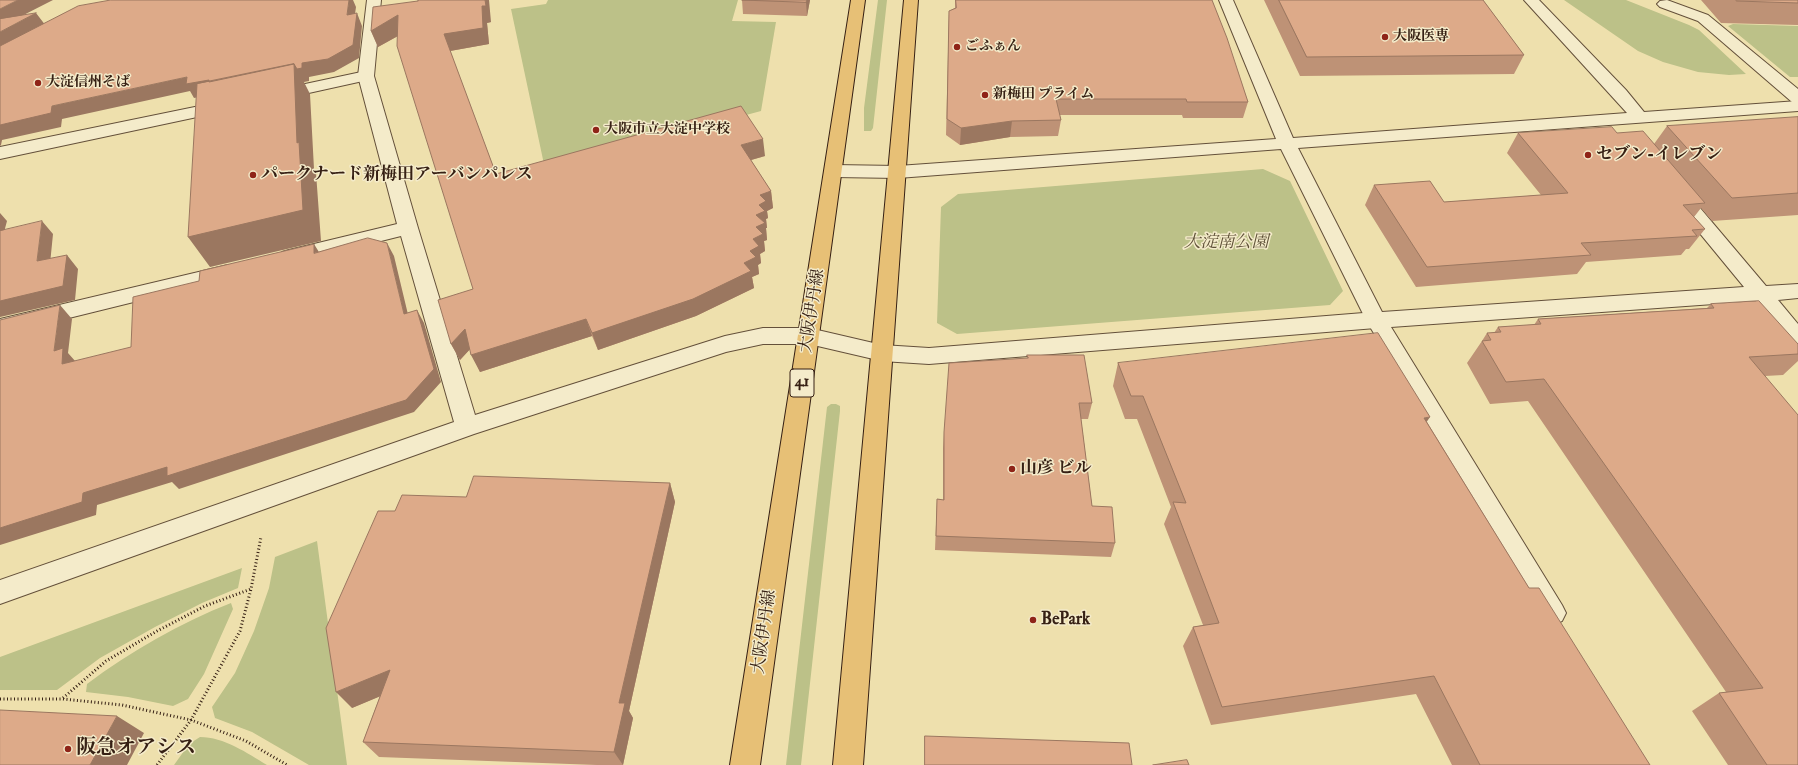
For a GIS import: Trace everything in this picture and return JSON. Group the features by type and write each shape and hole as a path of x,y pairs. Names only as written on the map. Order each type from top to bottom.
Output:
{"main road":[{"name":"大阪伊丹線","path":"745,765 834,171 858,0"},
{"path":"848,765 911,0"}],"street":[{"path":"374,0 366,76 408,228 467,427"},
{"path":"1226,0 1287,143 1376,320 1566,635"},
{"path":"1531,0 1620,94 1640,118"},
{"path":"1665,4 1703,18 1798,98"},
{"path":"265,97 366,76"},
{"path":"0,153 242,102"},
{"path":"834,171 898,172 1287,143 1621,127 1640,118 1798,106"},
{"path":"1666,181 1798,338"},
{"path":"270,262 408,228"},
{"path":"0,328 246,268"},
{"path":"0,592 467,427 725,344 763,336 809,336 882,354 929,356 1376,320 1798,291"}],"path":[{"path":"157,765 191,720 240,631 251,589 261,537"},
{"path":"63,699 106,661 157,631 205,606 251,589"},
{"path":"0,699 63,699 122,706 191,720 246,741 287,765"}],"green space":[{"path":"548,0 738,0 732,21 776,22 761,111 545,169 511,9 546,4"},
{"path":"878,0 887,0 873,128 871,131 864,131 864,108"},
{"path":"1564,0 1626,0 1689,25 1699,30 1746,74 1729,75 1698,72 1663,62 1638,51"},
{"path":"1733,24 1798,26 1798,77 1790,77 1728,26"},
{"name":"大淀南公園","path":"1263,169 1290,181 1343,291 1330,305 957,334 937,323 941,207 958,194"},
{"path":"831,404 840,406 840,411 801,765 786,765 827,407"},
{"path":"317,541 347,765 309,765 252,732 215,718 212,707 235,673 254,631 269,588 275,557"},
{"path":"242,568 238,588 202,603 155,627 100,658 57,690 0,690 0,657"},
{"path":"231,603 233,609 204,674 188,699 173,706 128,697 86,692 87,684 138,649 193,619"},
{"path":"200,737 226,743 267,765 174,765 189,744"}],"building":[{"path":"0,0 18,0 0,9"},
{"path":"111,0 349,0 347,15 357,13 353,45 328,59 302,63 302,68 297,69 294,64 209,82 209,80 186,84 187,77 52,106 51,113 0,125 0,46 78,6"},
{"path":"418,0 485,0 486,6 482,6 483,28 444,34 496,174 741,106 763,139 741,145 771,191 760,195 766,201 759,205 765,211 756,215 765,223 756,227 763,234 753,239 759,246 750,251 756,257 744,263 751,271 693,299 592,333 586,319 471,355 465,329 451,344 438,300 473,289 397,46 398,15 371,31 373,7"},
{"path":"742,0 807,0 806,2"},
{"path":"956,0 1212,0 1227,38 1248,102 1187,102 1186,99 1056,99 1061,120 1012,121 961,128 947,119 949,11 956,8"},
{"name":"大阪医専","path":"1279,0 1483,0 1524,55 1307,57"},
{"path":"1736,0 1798,0 1798,3 1737,1"},
{"path":"36,13 0,32 0,19"},
{"path":"294,64 297,143 299,142 303,210 188,237 197,84"},
{"path":"1798,117 1798,193 1732,198 1667,126"},
{"path":"1612,127 1617,133 1643,131 1705,203 1683,205 1705,229 1692,230 1697,236 1581,243 1591,255 1427,267 1374,185 1430,181 1444,202 1568,193 1518,133"},
{"path":"42,221 37,261 67,255 63,286 0,301 0,231"},
{"path":"368,238 387,243 404,314 417,310 434,369 406,400 167,476 167,467 83,493 82,502 0,528 0,320 60,305 54,351 63,348 62,364 131,347 133,297 199,281 200,271 314,244 314,253"},
{"path":"1759,301 1798,344 1798,354 1749,357 1798,415 1798,765 1767,765 1719,693 1763,688 1544,379 1506,382 1482,341 1491,340 1487,333 1501,332 1498,327 1541,324 1538,319 1714,308 1711,304"},
{"path":"1378,333 1430,417 1424,418 1529,588 1539,588 1650,765 1480,765 1434,676 1222,707 1193,627 1219,623 1173,502 1186,503 1143,396 1131,396 1118,363"},
{"path":"1027,355 1084,355 1092,403 1079,403 1092,506 1112,507 1115,543 936,536 937,499 944,500 944,432 949,363 1028,358"},
{"path":"474,476 670,483 619,703 625,703 614,752 363,742 390,670 336,692 326,628 378,511 395,511 402,495 466,497"},
{"name":"阪急オアシス","path":"0,710 117,716 90,765 0,765"},
{"path":"925,736 1129,743 1132,765 925,765"},
{"path":"1187,760 1189,765 1153,765"}],"place":[{"name":"大阪医専","path":"1385,37"},
{"name":"ごふぁん","path":"957,47"},
{"name":"大淀信州そば","path":"38,83"},
{"name":"新梅田 プライム","path":"985,95"},
{"name":"大阪市立大淀中学校","path":"596,130"},
{"name":"セブン-イレブン","path":"1588,155"},
{"name":"パークナード新梅田アーバンパレス","path":"253,175"},
{"name":"山彦 ビル","path":"1012,469"},
{"name":"BePark","path":"1033,620"},
{"name":"阪急オアシス","path":"68,749"}]}
